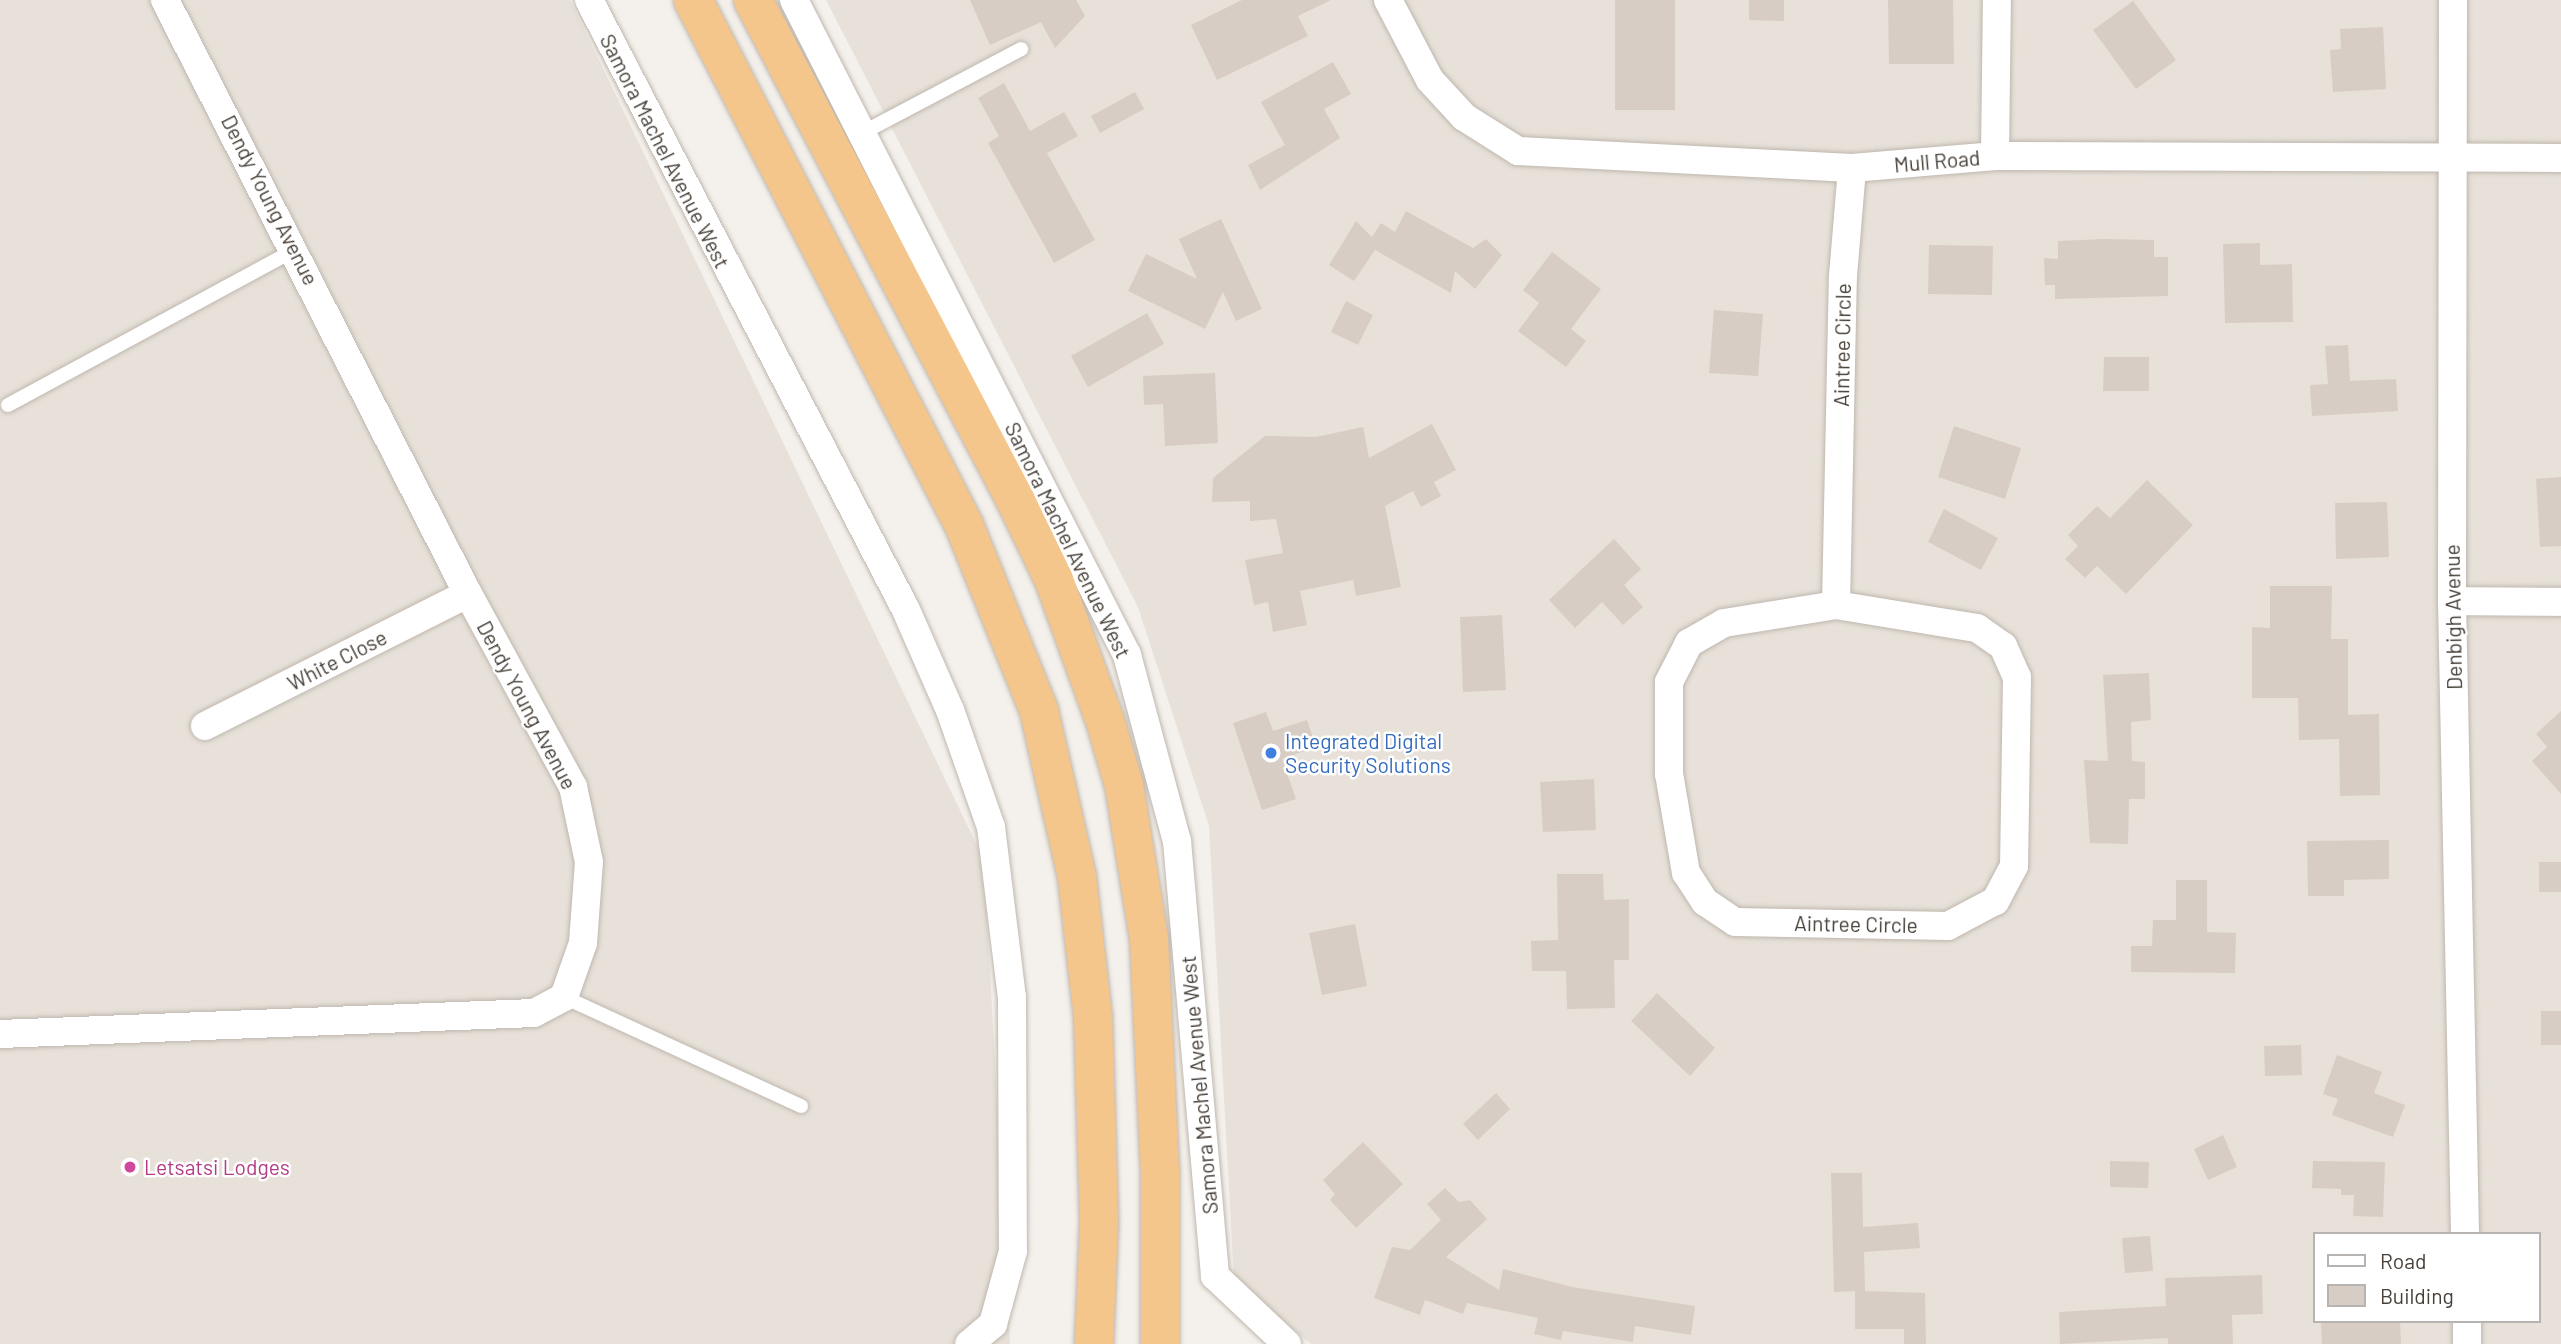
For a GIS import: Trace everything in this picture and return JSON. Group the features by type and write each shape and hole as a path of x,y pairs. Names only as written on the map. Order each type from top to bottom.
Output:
{"highway":[{"path":"693,0 964,524 1040,712 1077,877 1093,1017 1099,1224 1094,1344"},
{"name":"Samora Machel Avenue West","path":"752,0 1016,501 1054,580 1106,724 1124,785 1149,939 1161,1289 1160,1344"},
{"path":"1161,1289 1188,1344"}],"street":[{"name":"Dendy Young Avenue","path":"165,0 296,249 468,594 573,787 589,862 583,943 564,997"},
{"name":"Samora Machel Avenue West","path":"589,0 906,610 950,710 991,827 1012,997 1013,1251 993,1324 970,1344"},
{"name":"Samora Machel Avenue West","path":"794,0 1127,655 1177,841 1215,1276 1287,1344"},
{"name":"Mull Road","path":"1388,0 1430,80 1464,117 1518,151 1852,168 1995,156 2561,158"},
{"path":"1995,156 1997,0"},
{"name":"Denbigh Avenue","path":"2453,0 2452,601 2465,1232"},
{"name":"Aintree Circle","path":"1836,606 1843,276 1852,168"},
{"name":"White Close","path":"205,726 468,594"},
{"path":"2452,601 2561,602"},
{"name":"Aintree Circle","path":"1836,606 1978,628 2003,646 2017,677 2014,866 1995,901 1948,926 1735,922 1705,902 1686,873 1669,774 1669,682 1689,643 1724,624 1836,606"},
{"path":"0,1034 494,1018 534,1013 564,997"},
{"path":"2467,1323 2467,1344"}],"lane":[{"path":"862,133 1021,49"},
{"path":"8,405 296,249"},
{"path":"564,997 801,1106"}],"shaded area":[{"path":"0,0 570,0 984,860 1010,1344 0,1344"},
{"path":"826,0 2561,0 2561,1344 1311,1344 1234,1279 1209,826 1138,607"}],"building":[{"path":"970,0 1076,0 1085,16 1055,48 1041,22 990,45"},
{"path":"1242,0 1331,0 1298,16 1308,36 1217,80 1191,25"},
{"path":"1615,0 1675,0 1675,110 1615,110"},
{"path":"1749,0 1784,0 1784,21 1749,20"},
{"path":"1888,0 1953,0 1954,64 1889,64"},
{"path":"2133,1 2176,60 2136,89 2093,30"},
{"path":"2383,27 2386,89 2333,92 2330,50 2341,49 2340,29"},
{"path":"1333,62 1351,94 1324,109 1340,138 1260,190 1248,165 1285,145 1261,102"},
{"path":"1004,83 1030,131 1064,112 1078,136 1047,153 1095,240 1054,263 988,143 999,136 978,98"},
{"path":"1135,92 1144,109 1100,133 1091,116"},
{"path":"1406,211 1473,248 1486,239 1502,255 1475,289 1455,271 1451,293 1375,250 1354,281 1329,265 1356,221 1372,237 1381,223 1395,232"},
{"path":"1221,219 1262,309 1236,321 1223,292 1205,329 1128,291 1146,254 1197,279 1179,239"},
{"path":"2154,240 2154,257 2168,257 2168,296 2055,299 2055,285 2045,285 2044,258 2058,259 2058,241"},
{"path":"2260,243 2260,265 2292,264 2293,322 2225,323 2223,244"},
{"path":"1929,245 1993,246 1992,295 1928,294"},
{"path":"1552,252 1601,289 1571,329 1586,341 1566,367 1518,331 1539,303 1523,290"},
{"path":"1346,301 1373,315 1358,345 1331,332"},
{"path":"1714,310 1763,314 1758,376 1709,373"},
{"path":"1147,313 1164,344 1088,387 1071,356"},
{"path":"2348,345 2350,381 2396,379 2398,411 2312,416 2310,385 2328,384 2325,346"},
{"path":"2104,357 2149,357 2149,391 2103,391"},
{"path":"1215,373 1218,443 1165,446 1163,404 1144,405 1143,376"},
{"path":"1432,424 1456,470 1434,482 1441,496 1421,507 1413,491 1385,506 1401,587 1356,596 1353,580 1300,591 1307,625 1273,632 1268,602 1254,605 1245,560 1283,553 1276,519 1250,521 1250,501 1212,502 1213,478 1265,436 1316,437 1363,427 1369,458"},
{"path":"1954,426 2021,448 2005,499 1938,477"},
{"path":"2561,477 2561,546 2540,547 2536,479"},
{"path":"2147,480 2193,525 2126,594 2097,566 2085,578 2065,559 2078,546 2068,535 2097,506 2110,518"},
{"path":"2387,502 2389,557 2336,559 2335,503"},
{"path":"1944,509 1998,538 1981,570 1928,542"},
{"path":"1614,539 1641,569 1624,585 1643,607 1623,625 1602,602 1575,628 1549,600"},
{"path":"2270,586 2332,586 2331,639 2348,639 2348,715 2379,714 2380,795 2340,796 2339,739 2299,740 2298,698 2252,698 2252,627 2270,628"},
{"path":"1502,615 1506,690 1463,692 1460,617"},
{"path":"2149,673 2151,720 2131,722 2132,761 2145,762 2145,799 2129,799 2128,844 2090,843 2084,760 2108,761 2103,675"},
{"path":"2561,711 2561,794 2532,761 2547,747 2536,734"},
{"path":"1266,712 1273,731 1307,720 1316,747 1282,759 1296,799 1262,810 1233,723"},
{"path":"1594,779 1596,830 1543,832 1540,782"},
{"path":"2389,840 2389,879 2344,880 2344,896 2308,896 2307,841"},
{"path":"2539,862 2561,862 2561,892 2539,892"},
{"path":"1557,874 1603,874 1604,900 1629,899 1629,960 1614,960 1615,1008 1567,1009 1566,971 1532,971 1531,941 1558,940"},
{"path":"2176,880 2207,880 2207,932 2236,933 2235,973 2131,972 2131,946 2152,946 2153,920 2176,920"},
{"path":"1355,924 1367,986 1322,995 1309,933"},
{"path":"1657,993 1715,1048 1690,1076 1631,1021"},
{"path":"2541,1011 2561,1011 2561,1045 2541,1045"},
{"path":"2301,1045 2302,1075 2265,1076 2264,1046"},
{"path":"2337,1055 2382,1072 2374,1093 2405,1105 2393,1137 2332,1115 2338,1099 2323,1094"},
{"path":"1496,1093 1510,1109 1478,1140 1463,1124"},
{"path":"2223,1135 2237,1167 2208,1180 2194,1149"},
{"path":"1363,1142 1403,1184 1356,1228 1330,1200 1335,1194 1323,1180"},
{"path":"2110,1161 2149,1162 2148,1188 2110,1187"},
{"path":"2313,1161 2385,1162 2383,1217 2353,1216 2354,1195 2341,1195 2341,1189 2312,1188"},
{"path":"1831,1173 1862,1173 1863,1227 1918,1223 1920,1248 1864,1252 1865,1291 1925,1293 1926,1344 1904,1344 1904,1329 1855,1329 1855,1291 1834,1292"},
{"path":"1445,1188 1459,1202 1470,1200 1487,1219 1446,1257 1499,1290 1503,1269 1572,1287 1695,1306 1691,1335 1635,1326 1633,1342 1563,1331 1561,1340 1534,1334 1538,1318 1467,1303 1463,1314 1425,1300 1420,1315 1374,1298 1392,1247 1410,1250 1441,1220 1427,1204"},
{"path":"2150,1236 2153,1271 2125,1273 2122,1238"},
{"path":"2262,1275 2263,1314 2232,1315 2233,1344 2168,1344 2168,1338 2060,1344 2059,1312 2166,1306 2165,1278"},
{"path":"2321,1323 2400,1323 2401,1344 2322,1344"}],"place":[{"name":"Integrated Digital Security Solutions","path":"1271,753"},
{"name":"Letsatsi Lodges","path":"130,1167"}]}
